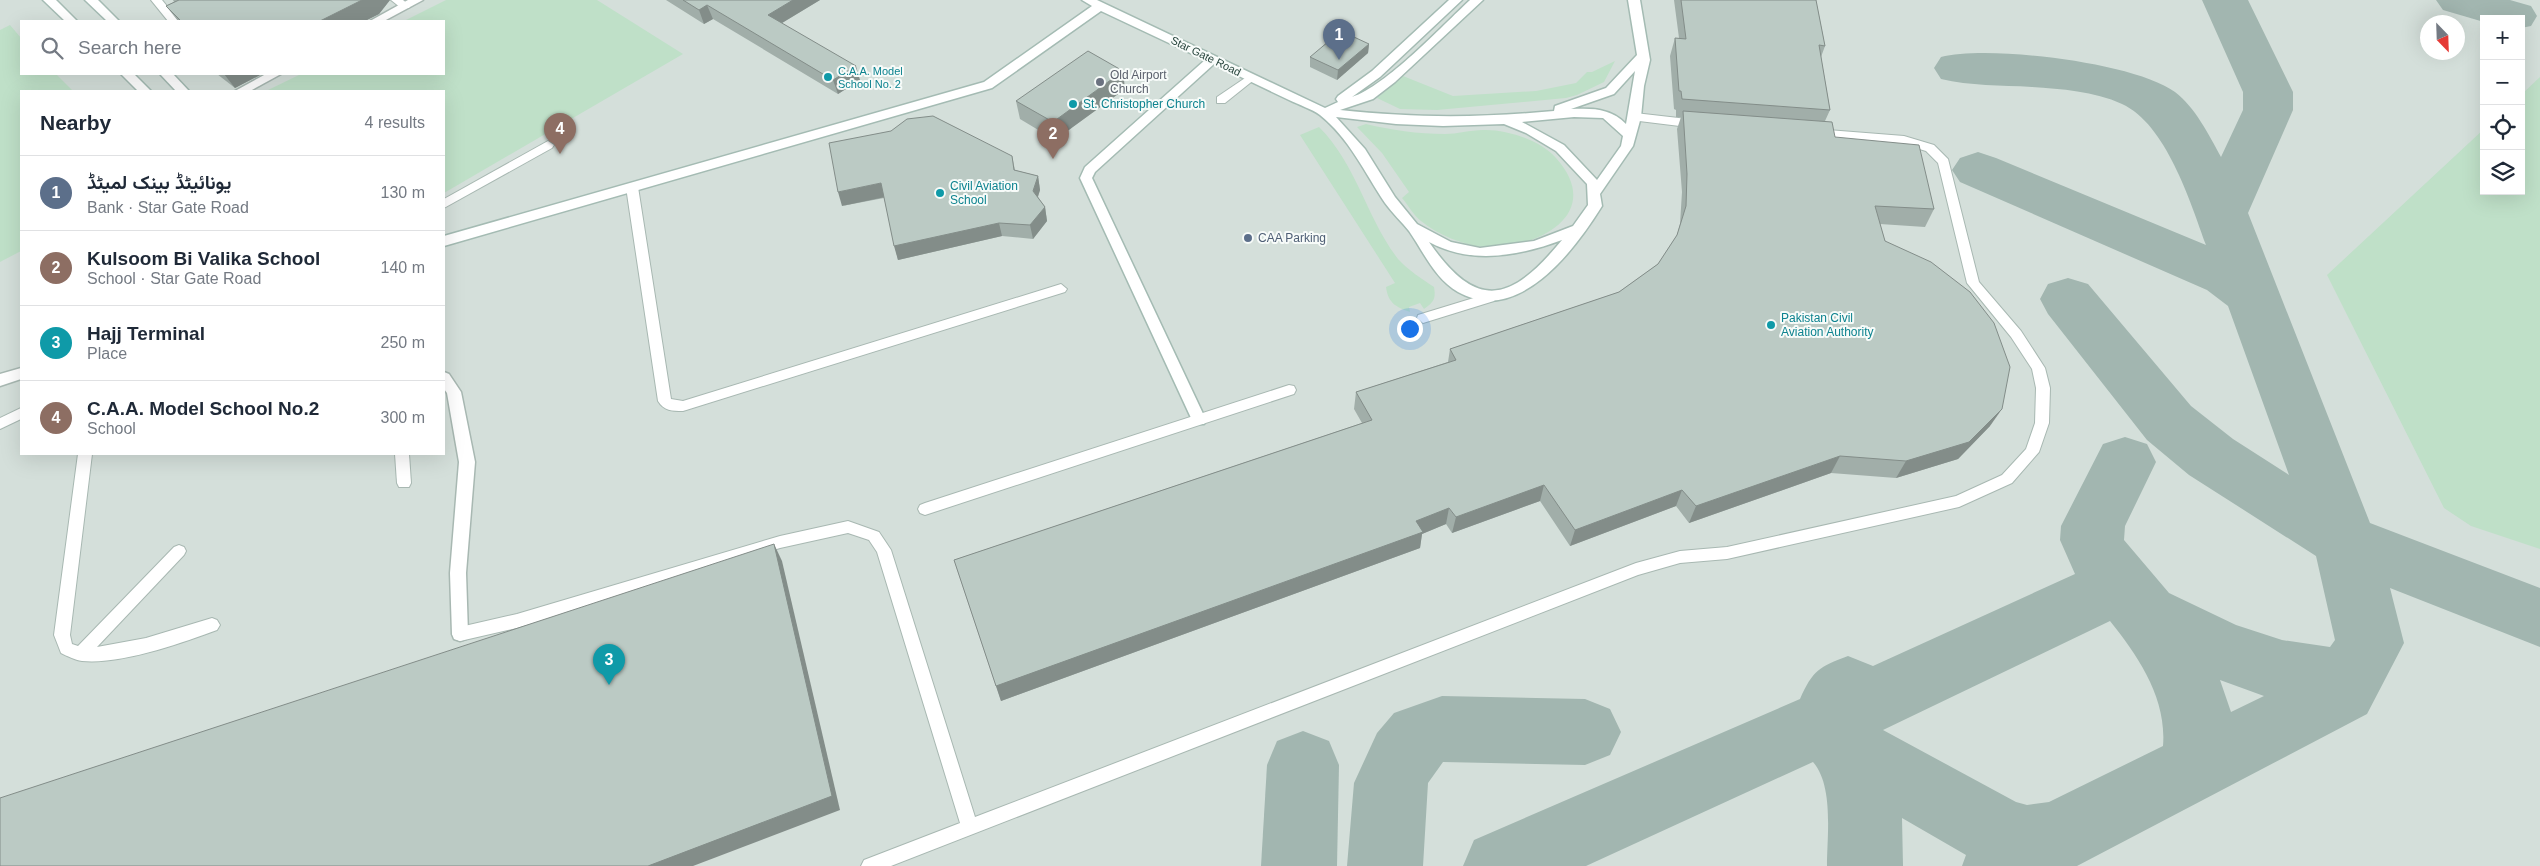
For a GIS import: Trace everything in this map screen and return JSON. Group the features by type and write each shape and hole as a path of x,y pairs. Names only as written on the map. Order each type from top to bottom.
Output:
{"street":[{"path":"49,0 70,20"},
{"path":"91,0 112,20"},
{"path":"377,20 401,3 417,0"},
{"name":"Star Gate Road","path":"1088,0 1324,112"},
{"path":"1324,112 1376,74 1456,0"},
{"path":"1324,112 1369,96 1391,79 1477,0"},
{"path":"1594,194 1627,146 1635,117 1643,56 1634,0"},
{"path":"445,241 921,106 988,85 1100,6"},
{"path":"1538,116 1610,91 1643,56"},
{"path":"1198,420 1086,178 1090,170 1213,59"},
{"path":"130,75 144,90"},
{"path":"167,75 182,90"},
{"path":"243,90 273,75"},
{"path":"1324,112 1396,120 1443,122 1505,120 1566,113 1605,114 1619,122 1629,136"},
{"path":"1324,112 1361,152 1390,200 1434,258 1464,289 1490,298 1525,286 1553,262 1596,206 1593,184 1560,148 1530,130 1505,120"},
{"path":"1412,227 1447,246 1480,253 1536,245 1578,229"},
{"path":"0,380 20,373"},
{"path":"445,379 454,392 466,462 458,573 460,634"}],"lane":[{"path":"156,0 172,20"},
{"path":"175,20 218,0"},
{"path":"1221,100 1250,77"},
{"path":"1635,117 1707,125"},
{"path":"870,866 1636,569 1680,557 1727,554 1959,501 2007,479 2032,452 2042,423 2044,388 2038,368 2016,334 1973,283 1944,162 1930,148 1904,140 1805,132"},
{"path":"445,203 548,145"},
{"path":"632,187 665,401 671,406 682,406 809,368 1061,289"},
{"path":"1423,318 1490,298"},
{"path":"925,509 1289,390"},
{"path":"0,424 20,414"},
{"path":"85,455 62,635 66,648 81,654 99,654 166,640 212,625"},
{"path":"402,455 404,482"},
{"path":"460,634 517,621 780,542 848,527 874,536 884,550 970,827"},
{"path":"81,654 179,551"}],"shaded area":[{"path":"0,0 2540,0 2540,866 0,866"}],"green space":[{"path":"446,0 597,0 683,54 445,192 445,90 268,90 299,75 445,75 445,20 406,20"},
{"path":"10,25 20,37 20,75 57,75 72,90 20,90 20,252 0,262 0,30"},
{"path":"1615,61 1604,82 1577,95 1566,98 1437,110 1400,109 1377,98 1403,76 1453,96 1536,91 1576,83 1587,72 1592,72"},
{"path":"2540,77 2540,549 2471,526 2444,508 2327,275 2480,133 2480,195 2525,195 2525,91"},
{"path":"1366,124 1435,134 1478,130 1502,131 1532,141 1556,158 1569,178 1573,196 1569,212 1559,225 1543,235 1525,242 1484,247 1451,238 1435,231 1413,213 1402,198 1409,192 1382,153 1357,127"},
{"path":"1319,127 1343,158 1387,243 1398,259 1434,287 1434,300 1424,309 1420,303 1409,307 1410,312 1391,301 1386,287 1395,283 1300,135"}],"building":[{"path":"179,0 362,0 322,20 180,20 166,6"},
{"path":"683,0 793,0 768,15 856,66 833,80 707,5 699,10"},
{"path":"1681,0 1816,0 1825,46 1819,45 1830,110 1682,99 1681,91 1679,91 1675,38 1686,39"},
{"path":"1341,31 1369,44 1338,70 1310,57"},
{"path":"1088,51 1123,71 1053,122 1016,101"},
{"name":"Pakistan Civil Aviation Authority","path":"1683,111 1832,122 1835,137 1919,145 1934,209 1875,206 1885,241 1931,262 1970,292 1994,323 2010,367 2002,409 1969,442 1906,461 1840,456 1696,506 1682,490 1575,530 1544,485 1456,517 1449,508 1416,521 1423,532 996,686 954,560 1372,420 1356,392 1456,360 1450,349 1619,292 1658,264 1677,235 1686,206 1687,174"},
{"name":"Civil Aviation School","path":"933,116 1012,156 1014,170 1038,176 1033,191 1045,207 1030,225 999,223 894,246 881,183 838,192 829,143 891,131 907,119"},
{"path":"774,544 832,796 648,866 0,866 0,798"}],"taxiway":[{"path":"2221,213 2268,110 2268,92 2225,0"},
{"path":"2459,0 2511,15"},
{"path":"1958,68 2063,75 2117,85 2140,93 2158,104 2177,127 2194,155 2221,213"},
{"path":"1978,170 2227,276 2240,284 2252,296"},
{"path":"2221,213 2345,541"},
{"path":"2068,299 2169,423 2211,457 2256,487 2345,541"},
{"path":"2125,462 2093,526 2092,540 2099,557 2145,614"},
{"path":"2345,541 2540,618"},
{"path":"2345,541 2370,643 2350,678"},
{"path":"1831,720 2119,585"},
{"path":"2145,614 2218,649 2282,671 2324,679 2350,678"},
{"path":"2145,614 2168,649 2187,684 2198,722 2198,764"},
{"path":"2000,866 2342,692 2350,678"},
{"path":"1831,720 1830,714 1834,702 1848,688"},
{"path":"1501,866 1831,720"},
{"path":"1831,720 1835,733 1848,748"},
{"path":"1385,866 1391,783 1403,757 1419,736 1442,729 1585,732"},
{"path":"1848,748 2004,836 2027,841 2054,838"},
{"path":"1848,748 1864,797 1865,866"},
{"path":"1299,866 1303,765"}],"place":[{"name":"یونائیٹڈ بینک لمیٹڈ","path":"1339,60"},
{"name":"C.A.A. Model School No. 2","path":"828,77"},
{"name":"Old Airport Church","path":"1100,82"},
{"name":"St. Christopher Church","path":"1073,104"},
{"name":"C.A.A. Model School No.2","path":"560,154"},
{"name":"Kulsoom Bi Valika School","path":"1053,159"},
{"name":"Civil Aviation School","path":"940,193"},
{"name":"CAA Parking","path":"1248,238"},
{"name":"Pakistan Civil Aviation Authority","path":"1771,325"},
{"name":"Hajj Terminal","path":"609,685"}]}
